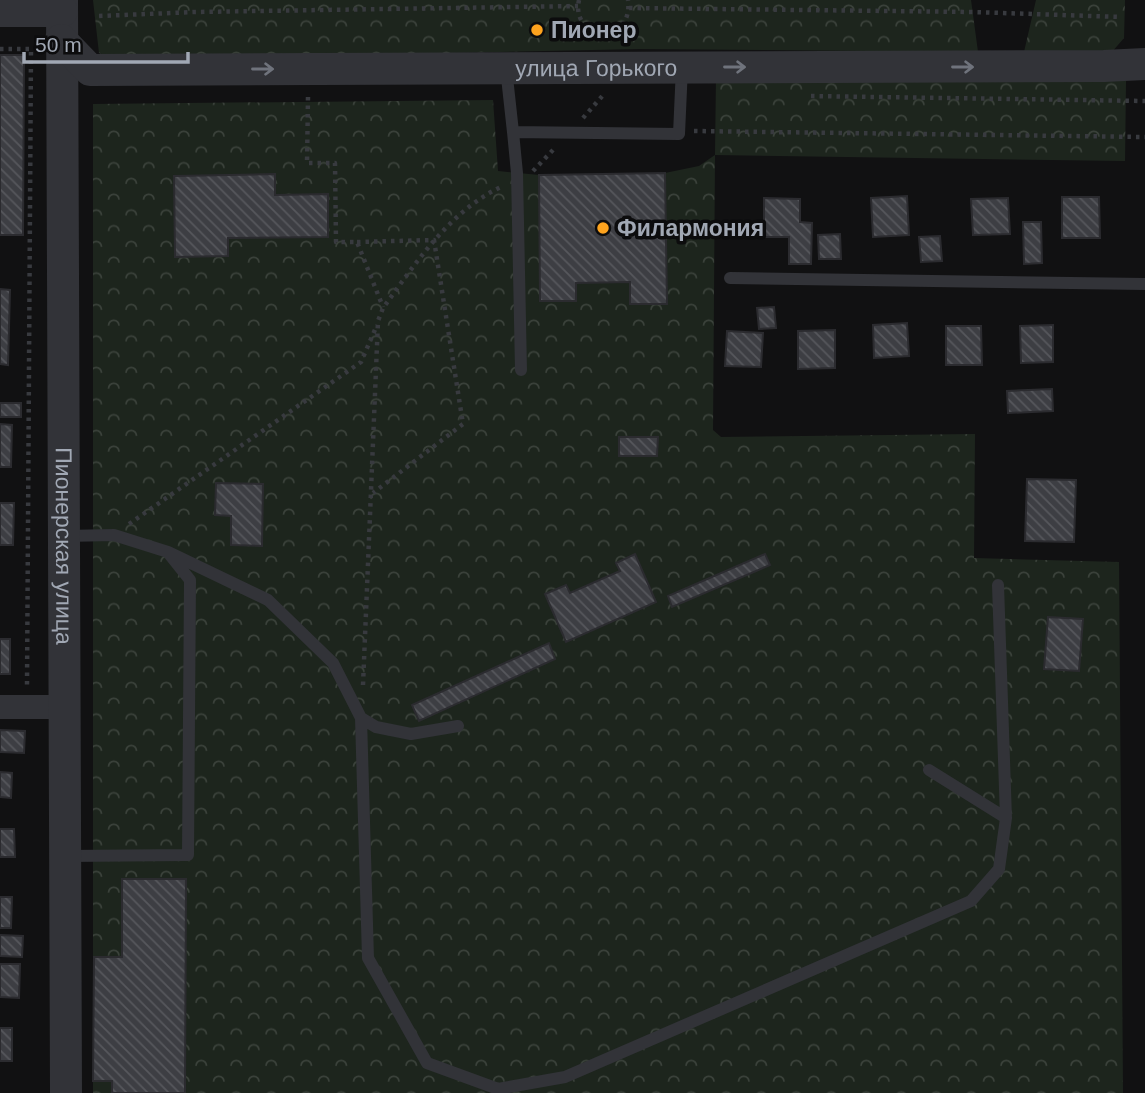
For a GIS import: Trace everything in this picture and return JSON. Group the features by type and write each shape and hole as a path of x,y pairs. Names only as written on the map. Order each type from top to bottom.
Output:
{"street":[{"path":"0,11 62,17"},
{"name":"Пионерская улица","path":"62,17 76,78 64,536 66,1093"},
{"name":"улица Горького","path":"76,78 506,68 1145,64"},
{"path":"0,707 63,707"}],"lane":[{"path":"513,132 679,134 682,67"},
{"path":"506,68 517,180 521,370"},
{"path":"730,278 1145,284"},
{"path":"64,536 114,535 168,552 268,600 333,663 361,718 368,958 427,1063 498,1089 565,1077 971,901 999,869 1006,818 998,585"},
{"path":"65,856 188,855 190,580 168,552"},
{"path":"361,718 376,727 411,734 458,726"},
{"path":"929,770 1006,818"}],"path":[{"path":"579,0 579,14 587,28 603,33 610,32 624,23 629,8 628,0"},
{"path":"99,16 578,6"},
{"path":"629,8 973,12 1121,17"},
{"path":"114,535 361,362 383,308 434,240 487,194 530,174 605,93 603,33"},
{"path":"0,49 31,50 26,707"},
{"path":"308,97 307,163 335,163 336,242 434,240"},
{"path":"679,131 1145,137"},
{"path":"372,494 463,424 434,240"},
{"path":"357,242 383,308"},
{"path":"361,718 378,321"}],"green space":[{"path":"93,0 971,0 978,52 639,49 118,60 99,53"},
{"path":"1036,0 1125,0 1124,38 1111,53 1024,52"},
{"path":"716,79 1126,81 1125,161 715,155"},
{"path":"493,100 498,171 539,175 665,173 699,166 715,155 713,430 721,437 975,434 974,558 1119,562 1123,1093 93,1093 93,104"}],"building":[{"path":"0,55 24,55 23,235 0,235"},
{"name":"Филармония","path":"665,173 667,304 630,304 630,282 576,283 576,301 540,301 539,175"},
{"path":"275,174 275,195 328,194 328,237 228,238 228,256 175,257 174,176"},
{"path":"907,196 909,235 873,237 871,198"},
{"path":"1062,197 1099,197 1100,238 1062,238"},
{"path":"764,198 800,199 800,222 812,223 811,264 789,264 789,237 764,237"},
{"path":"1008,198 1010,234 973,235 971,199"},
{"path":"1023,222 1041,222 1042,263 1024,264"},
{"path":"840,234 841,259 819,259 818,235"},
{"path":"940,236 942,261 921,262 919,237"},
{"path":"0,289 10,290 8,365 0,364"},
{"path":"774,307 776,328 759,329 757,308"},
{"path":"907,323 909,356 874,358 873,325"},
{"path":"1053,325 1053,362 1021,363 1020,326"},
{"path":"946,326 981,326 982,365 946,365"},
{"path":"835,330 835,368 798,369 798,331"},
{"path":"727,331 763,333 761,367 725,366"},
{"path":"1052,389 1053,411 1008,413 1007,391"},
{"path":"0,403 21,403 21,417 0,417"},
{"path":"0,424 12,425 11,467 0,467"},
{"path":"619,437 658,437 657,456 619,456"},
{"path":"1027,479 1076,480 1074,542 1025,541"},
{"path":"216,483 263,484 262,546 231,545 231,516 215,515"},
{"path":"0,503 14,503 13,545 0,545"},
{"path":"635,554 656,602 566,642 545,594 566,585 570,593 620,571 616,563"},
{"path":"765,554 770,565 672,607 668,596"},
{"path":"1048,617 1083,619 1079,671 1044,669"},
{"path":"0,639 10,639 10,674 0,674"},
{"path":"549,643 555,659 419,721 412,705"},
{"path":"0,730 25,731 24,753 0,752"},
{"path":"0,772 12,773 11,798 0,797"},
{"path":"0,829 14,829 15,857 0,857"},
{"path":"122,879 186,879 185,1093 112,1093 112,1081 93,1081 94,957 122,957"},
{"path":"0,897 12,897 11,928 0,928"},
{"path":"0,935 23,936 22,957 0,956"},
{"path":"0,964 20,964 19,998 0,997"},
{"path":"0,1028 12,1028 12,1061 0,1061"}],"place":[{"name":"Пионер","path":"537,30"},
{"name":"Филармония","path":"603,228"}]}
